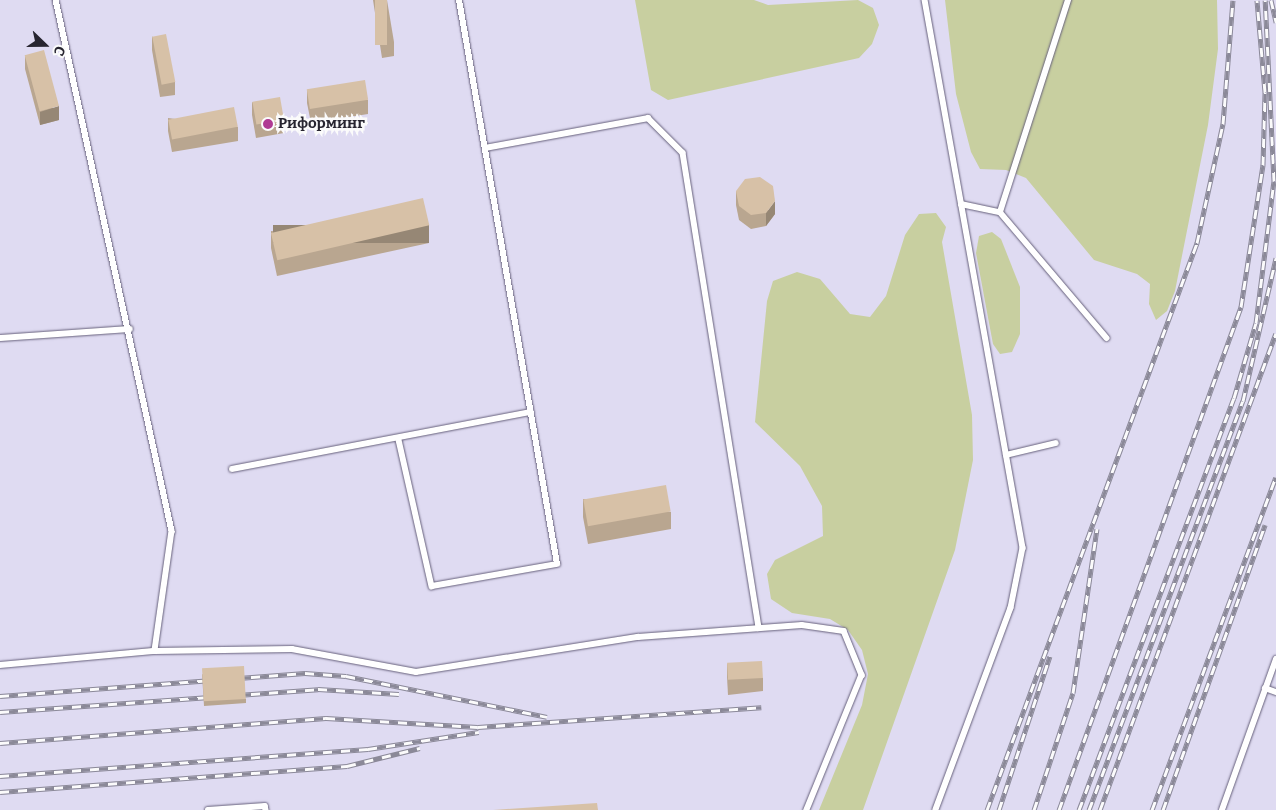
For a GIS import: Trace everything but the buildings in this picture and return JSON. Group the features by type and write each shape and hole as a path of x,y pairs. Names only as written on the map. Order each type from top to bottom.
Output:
{"lane":[{"path":"56,0 130,329 172,531 155,652"},
{"path":"399,440 432,586 557,564 459,0"},
{"path":"925,0 1023,548 1011,608 936,810"},
{"path":"1000,212 1068,0"},
{"path":"485,148 648,118 683,152 759,628"},
{"path":"961,204 1000,212 1107,338"},
{"path":"0,338 130,329"},
{"path":"232,469 399,440 531,412"},
{"path":"1006,455 1056,443"},
{"path":"0,665 155,652 292,649 416,672 638,637 802,625 844,631 862,675 807,810"},
{"path":"1222,810 1276,659"},
{"path":"1265,688 1276,692"},
{"path":"208,810 265,806 266,810"}],"shaded area":[{"path":"0,0 1276,0 1276,810 0,810"}],"green space":[{"path":"635,0 754,0 768,5 858,0 873,8 879,25 872,44 859,58 668,100 651,90"},
{"path":"945,0 1217,0 1218,49 1208,125 1175,291 1167,311 1156,320 1149,304 1150,284 1137,274 1094,260 1026,178 1006,170 980,169 971,152 956,94"},
{"path":"936,213 946,227 942,242 972,415 973,460 955,550 863,810 819,810 862,705 868,674 862,650 848,630 830,619 792,613 771,599 767,574 775,560 823,536 822,506 800,466 755,422 767,301 773,281 797,272 820,279 850,314 870,317 886,296 905,235 919,214"},
{"path":"992,232 1001,239 1020,287 1020,334 1012,352 1000,354 993,344 976,253 979,236"}],"railway":[{"path":"987,810 1197,243 1223,124 1233,0"},
{"path":"1059,810 1241,307 1263,165 1265,92 1257,0"},
{"path":"1079,810 1234,398 1256,323 1274,181 1265,0"},
{"path":"1271,0 1276,22"},
{"path":"1089,810 1243,401 1276,258"},
{"path":"1100,810 1276,333"},
{"path":"1152,810 1276,477"},
{"path":"1163,810 1265,525"},
{"path":"1034,810 1073,693 1097,529"},
{"path":"999,810 1050,656"},
{"path":"0,696 305,673 346,676 547,717"},
{"path":"0,712 318,689 399,694"},
{"path":"0,743 326,718 478,727 761,707"},
{"path":"0,776 368,749 479,732"},
{"path":"0,792 347,766 420,748"}],"place":[{"name":"Риформинг","path":"268,124"}]}
